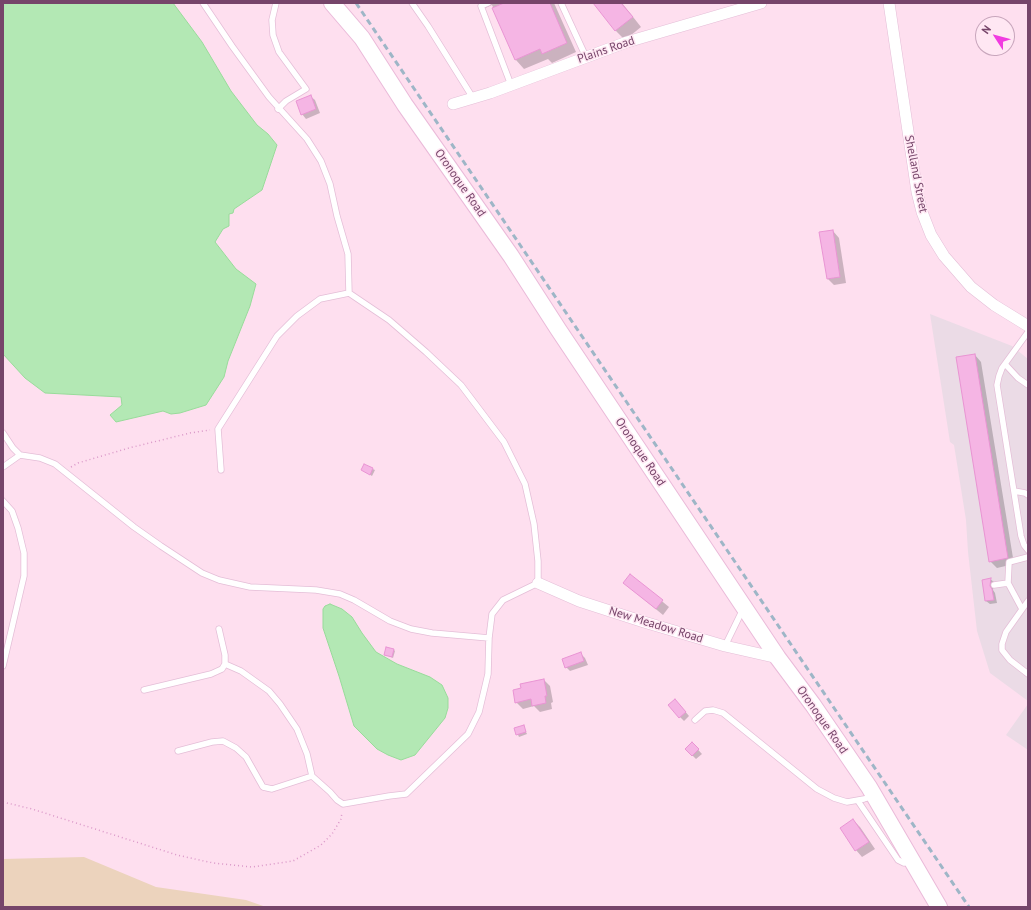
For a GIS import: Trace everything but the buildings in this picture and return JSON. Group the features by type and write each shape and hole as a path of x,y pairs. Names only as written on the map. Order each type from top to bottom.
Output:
{"street":[{"name":"Oronoque Road","path":"332,3 362,38 405,105 511,256 744,608 778,658 813,705 874,796 938,907"},
{"name":"Plains Road","path":"453,104 511,85 634,40 740,6 761,3"},
{"name":"Shelland Street","path":"889,3 917,192 922,212 931,235 944,256 971,287 994,305 1028,326"},
{"name":"New Meadow Road","path":"538,582 579,601 644,622 725,646 778,658"}],"lane":[{"path":"203,3 278,109 307,139 321,161 330,184 348,254 349,293"},
{"path":"276,3 272,20 273,35 279,52 306,89 286,101 278,109"},
{"path":"412,3 473,98"},
{"path":"488,3 480,6 511,85"},
{"path":"561,3 586,57"},
{"path":"221,470 218,429 278,336 297,316 320,299 349,293 389,320 461,385 504,442 525,484 534,524 538,561 538,582 503,600 492,614 489,638 488,674 479,712 468,734 406,794 343,804 337,800 312,776 308,754 300,735 280,704 269,691 241,671 225,664"},
{"path":"1028,332 1005,364 998,380 998,390 1022,541 1028,550"},
{"path":"1005,364 1018,378 1028,385"},
{"path":"3,433 13,448 20,454 40,458 65,471 134,527 202,573 219,580 250,587 316,590 340,594 354,600 390,621 411,629 432,633 489,638"},
{"path":"3,467 20,454"},
{"path":"1014,491 1028,495"},
{"path":"3,501 12,511 24,553 24,576 5,646 3,666"},
{"path":"1022,609 1008,583 1009,562 1028,557"},
{"path":"994,585 1008,583"},
{"path":"1028,601 1006,632 1002,650 1010,660 1028,674"},
{"path":"725,646 744,608"},
{"path":"144,690 211,674 222,669 225,664 225,655 219,629"},
{"path":"695,720 705,711 713,710 723,713 817,789 834,798 847,802 858,801 874,796"},
{"path":"178,751 212,742 223,741 236,748 246,757 263,787 272,789 312,776"},
{"path":"858,801 898,860 904,863 912,862"}],"path":[{"path":"65,471 78,463 129,448 218,429"},
{"path":"3,802 32,809 177,855 213,863 252,867 293,861 321,845 332,834 341,820 343,804"}],"shaded area":[{"path":"3,3 173,3 202,42 231,91 257,125 268,134 277,145 262,190 234,209 233,213 229,214 229,226 223,229 215,242 236,269 256,284 250,306 228,361 224,377 206,405 180,413 171,414 163,411 116,422 110,415 122,405 121,397 45,393 25,378 3,354"},
{"path":"930,314 1012,346 1028,359 1028,701 990,673 977,631 966,520 954,445 950,442"},
{"path":"330,604 342,609 352,617 376,652 397,664 430,677 442,685 448,698 448,708 445,718 415,755 401,760 388,755 377,749 354,726 323,628 323,609 325,606"},
{"path":"1028,704 1028,750 1006,735"},
{"path":"84,857 156,887 246,900 266,907 3,907 3,859"}],"railway":[{"path":"356,3 969,907"}]}
